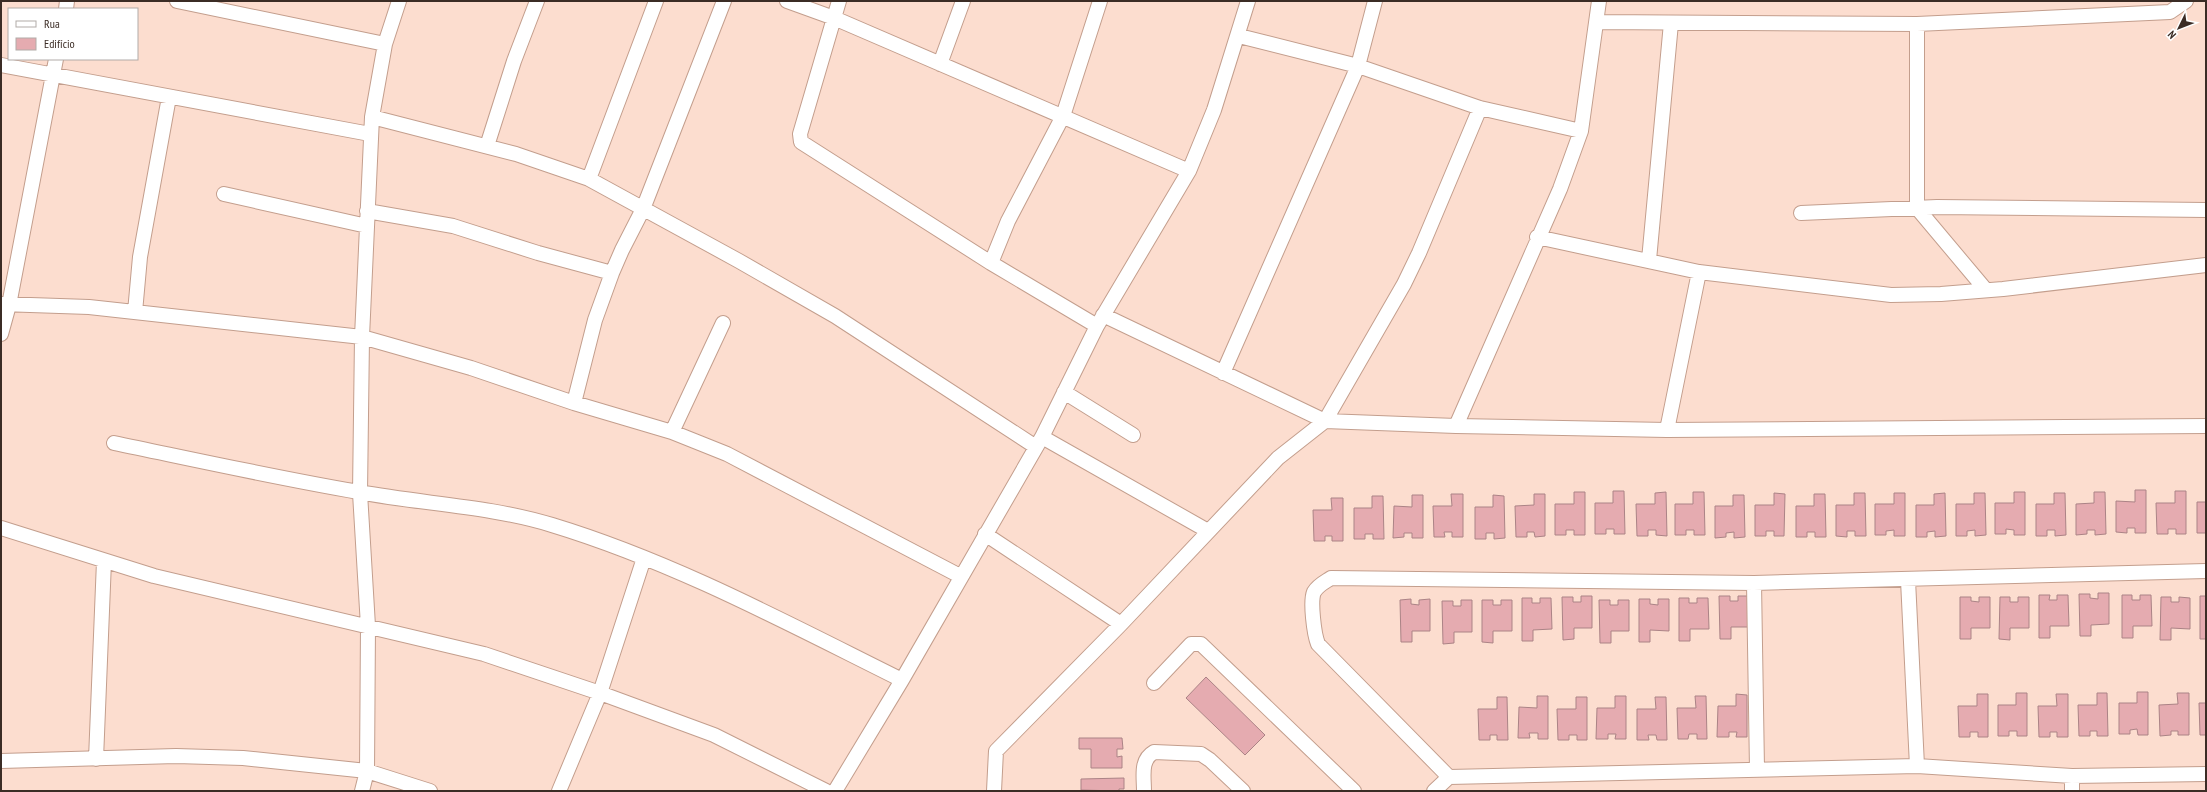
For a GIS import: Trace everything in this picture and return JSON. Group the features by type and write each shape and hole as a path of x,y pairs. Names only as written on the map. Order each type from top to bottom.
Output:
{"street":[{"path":"177,1 385,44"},
{"path":"362,791 367,771 368,626 360,493 362,337 370,134 385,44 398,1"},
{"path":"487,146 514,61 537,1"},
{"path":"589,179 656,1"},
{"path":"574,403 595,320 612,273 643,209 724,1"},
{"path":"787,1 834,18 1189,171"},
{"path":"839,1 800,134 801,142 991,263 1100,321 1223,373 1325,421 1456,426 1667,430 2206,426"},
{"path":"940,64 963,1"},
{"path":"991,263 1008,221 1063,116 1100,1"},
{"path":"835,791 902,680 960,576 1039,442 1100,321 1189,171 1214,110 1248,1"},
{"path":"1223,373 1358,66 1375,1"},
{"path":"1456,426 1537,237 1560,189 1581,131 1599,1"},
{"path":"2160,1 2170,12"},
{"path":"1597,22 1917,24 2170,12 2186,1"},
{"path":"1649,260 1672,23"},
{"path":"1917,24 1917,208 1985,289"},
{"path":"1238,36 1358,66 1480,108 1581,131"},
{"path":"1,334 5,304 56,60"},
{"path":"1,65 370,134"},
{"path":"135,312 140,257 169,97"},
{"path":"994,791 996,751 1121,624 1278,458 1325,421 1404,284 1420,253 1480,108"},
{"path":"372,117 487,146 543,162 589,179 740,261 835,316 1039,442 1208,531"},
{"path":"224,194 367,226"},
{"path":"1801,213 1917,208 2206,210"},
{"path":"367,211 453,226 538,253 612,273"},
{"path":"1537,237 1699,272 1891,295 1941,294 1985,289 2003,289 2206,265"},
{"path":"1667,430 1699,272"},
{"path":"5,304 89,307 362,337 471,368 574,403 672,432 727,454 960,576"},
{"path":"672,432 723,323"},
{"path":"1064,392 1133,435"},
{"path":"114,443 360,493 480,510 551,525 644,558 740,600 902,680"},
{"path":"1,528 61,546 104,562 154,576 484,654 600,693 714,736 826,791"},
{"path":"985,534 1121,624"},
{"path":"559,791 600,693 644,558"},
{"path":"96,759 104,562"},
{"path":"1449,777 1318,644 1314,633 1313,593 1320,584 1331,578 1754,583 2206,571"},
{"path":"1908,580 1916,766"},
{"path":"1754,583 1757,769"},
{"path":"1154,683 1191,644 1201,644 1354,791"},
{"path":"1144,791 1144,762 1148,756 1154,752 1201,754 1210,760 1243,791"},
{"path":"1,762 176,756 243,758 367,771 430,791"},
{"path":"1434,791 1449,777 1757,769 1916,766 2072,776 2206,774"},
{"path":"2072,776 2072,791"}],"building":[{"path":"2135,490 2146,490 2146,533 2135,533 2135,528 2127,528 2127,533 2116,532 2116,501 2135,502"},
{"path":"1613,491 1624,491 1625,534 1614,534 1614,529 1606,529 1606,534 1595,534 1595,503 1613,503"},
{"path":"2175,491 2186,491 2186,534 2176,534 2176,529 2168,529 2168,534 2157,534 2156,503 2175,503"},
{"path":"1574,492 1585,492 1585,535 1574,535 1574,530 1566,530 1566,535 1555,535 1555,504 1574,504"},
{"path":"1666,492 1667,536 1656,535 1656,530 1648,530 1648,536 1637,536 1636,504 1655,504 1655,493"},
{"path":"1693,492 1704,492 1705,535 1694,535 1694,530 1686,530 1686,535 1675,535 1675,504 1693,504"},
{"path":"2014,492 2025,492 2025,535 2014,535 2014,530 2006,529 2006,534 1995,534 1995,503 2014,503"},
{"path":"2094,492 2105,492 2106,534 2095,535 2095,530 2087,530 2087,534 2076,535 2076,504 2094,503"},
{"path":"1774,493 1785,494 1784,536 1774,536 1774,531 1766,531 1766,536 1755,536 1755,505 1774,505"},
{"path":"1854,493 1865,493 1866,536 1855,536 1855,531 1847,531 1847,537 1836,536 1836,505 1854,505"},
{"path":"1894,493 1905,493 1905,536 1894,536 1894,530 1886,531 1886,535 1875,535 1875,504 1894,504"},
{"path":"1945,493 1946,536 1935,537 1935,531 1927,532 1927,537 1916,537 1916,505 1934,505 1934,494"},
{"path":"1974,493 1985,493 1986,535 1975,536 1975,530 1967,531 1967,536 1956,536 1956,504 1974,504"},
{"path":"2054,493 2065,493 2066,535 2055,536 2055,530 2047,530 2047,536 2036,536 2036,504 2054,504"},
{"path":"1451,494 1463,494 1463,537 1452,537 1452,532 1444,532 1445,537 1434,537 1433,506 1452,506"},
{"path":"1534,494 1545,494 1545,536 1535,537 1534,532 1527,532 1527,537 1516,537 1515,506 1534,505"},
{"path":"1814,494 1825,494 1826,537 1815,537 1815,532 1807,532 1807,537 1796,537 1796,506 1814,506"},
{"path":"1412,495 1423,495 1423,538 1412,538 1412,533 1404,533 1404,537 1393,538 1394,506 1412,507"},
{"path":"1493,495 1504,496 1505,538 1494,539 1494,533 1486,533 1486,539 1475,539 1475,507 1493,507"},
{"path":"1733,495 1744,495 1745,537 1734,538 1734,532 1726,533 1726,537 1715,538 1715,506 1733,506"},
{"path":"1372,496 1383,496 1384,539 1373,539 1373,534 1365,534 1365,539 1354,539 1354,508 1372,508"},
{"path":"1331,498 1343,498 1343,541 1332,541 1332,536 1325,536 1325,541 1314,541 1313,510 1332,510"},
{"path":"2197,502 2206,502 2206,533 2197,533"},
{"path":"2098,593 2109,593 2109,624 2091,625 2091,636 2080,636 2079,594 2090,594 2090,598 2098,599"},
{"path":"2039,595 2050,595 2049,600 2057,600 2057,595 2068,595 2069,626 2050,626 2050,638 2039,638"},
{"path":"2122,595 2132,595 2132,600 2140,600 2140,595 2151,595 2152,626 2133,626 2133,638 2122,638"},
{"path":"1581,596 1592,596 1592,628 1574,628 1574,639 1563,640 1562,597 1573,597 1573,602 1581,602"},
{"path":"1719,596 1730,596 1730,601 1738,601 1738,596 1749,596 1749,627 1731,627 1731,639 1720,639"},
{"path":"2200,596 2206,596 2206,639 2200,639"},
{"path":"1960,597 1971,597 1971,601 1979,602 1979,597 1990,597 1990,628 1971,628 1971,639 1960,639"},
{"path":"2000,597 2010,597 2010,602 2018,602 2018,597 2029,597 2029,628 2010,628 2010,640 1999,639"},
{"path":"2161,597 2171,597 2171,602 2179,602 2179,597 2190,598 2190,629 2171,628 2171,640 2160,640"},
{"path":"1522,598 1532,598 1532,603 1540,603 1540,598 1551,598 1552,629 1533,630 1533,641 1522,641"},
{"path":"1679,598 1689,598 1689,603 1697,603 1697,598 1708,598 1709,629 1690,629 1690,641 1679,641"},
{"path":"1411,599 1411,604 1419,605 1419,600 1430,599 1430,631 1412,631 1412,642 1401,642 1400,600"},
{"path":"1639,599 1650,599 1650,604 1658,605 1658,599 1669,599 1669,631 1650,630 1650,642 1639,642"},
{"path":"1461,600 1472,600 1472,632 1454,632 1454,643 1443,644 1442,601 1453,601 1453,606 1461,606"},
{"path":"1482,600 1493,600 1493,605 1501,605 1501,600 1512,600 1512,631 1493,631 1493,643 1482,642"},
{"path":"1599,600 1610,600 1610,605 1618,605 1618,600 1629,600 1629,631 1611,631 1611,643 1600,643"},
{"path":"1206,677 1265,735 1245,755 1186,698"},
{"path":"2137,692 2148,692 2148,735 2138,735 2137,729 2130,730 2130,734 2119,734 2119,703 2137,703"},
{"path":"2016,693 2027,693 2027,736 2017,736 2017,731 2009,731 2009,736 1998,736 1998,705 2016,705"},
{"path":"2097,693 2107,693 2108,736 2097,736 2097,731 2090,731 2090,736 2079,736 2078,705 2097,705"},
{"path":"2177,693 2189,693 2189,735 2178,735 2178,731 2171,731 2171,735 2160,736 2159,705 2178,704"},
{"path":"1736,694 1747,695 1747,737 1736,737 1737,732 1729,732 1729,737 1717,737 1718,706 1736,706"},
{"path":"1977,694 1988,694 1988,737 1978,737 1978,732 1970,732 1970,737 1959,737 1958,706 1977,706"},
{"path":"2056,694 2068,694 2068,737 2057,737 2057,732 2050,732 2050,737 2039,737 2038,706 2057,706"},
{"path":"1537,696 1548,696 1548,739 1538,739 1538,733 1529,733 1530,738 1518,738 1519,707 1537,708"},
{"path":"1615,696 1626,696 1626,739 1615,739 1616,734 1608,734 1608,739 1596,739 1597,708 1615,708"},
{"path":"1695,696 1706,696 1707,739 1697,739 1697,734 1689,734 1688,739 1678,739 1677,708 1696,708"},
{"path":"1497,697 1507,697 1508,740 1497,740 1497,735 1490,735 1490,740 1479,740 1478,709 1497,709"},
{"path":"1576,697 1587,697 1587,740 1577,740 1577,735 1569,735 1569,740 1558,740 1557,709 1576,709"},
{"path":"1655,697 1666,697 1667,740 1657,740 1656,735 1648,735 1649,740 1637,740 1637,709 1656,709"},
{"path":"2199,703 2206,703 2206,735 2200,735"},
{"path":"1079,738 1122,738 1123,749 1117,749 1117,757 1122,756 1122,768 1091,768 1091,749 1079,749"},
{"path":"1124,778 1124,789 1119,789 1119,791 1081,790 1081,779"}]}
